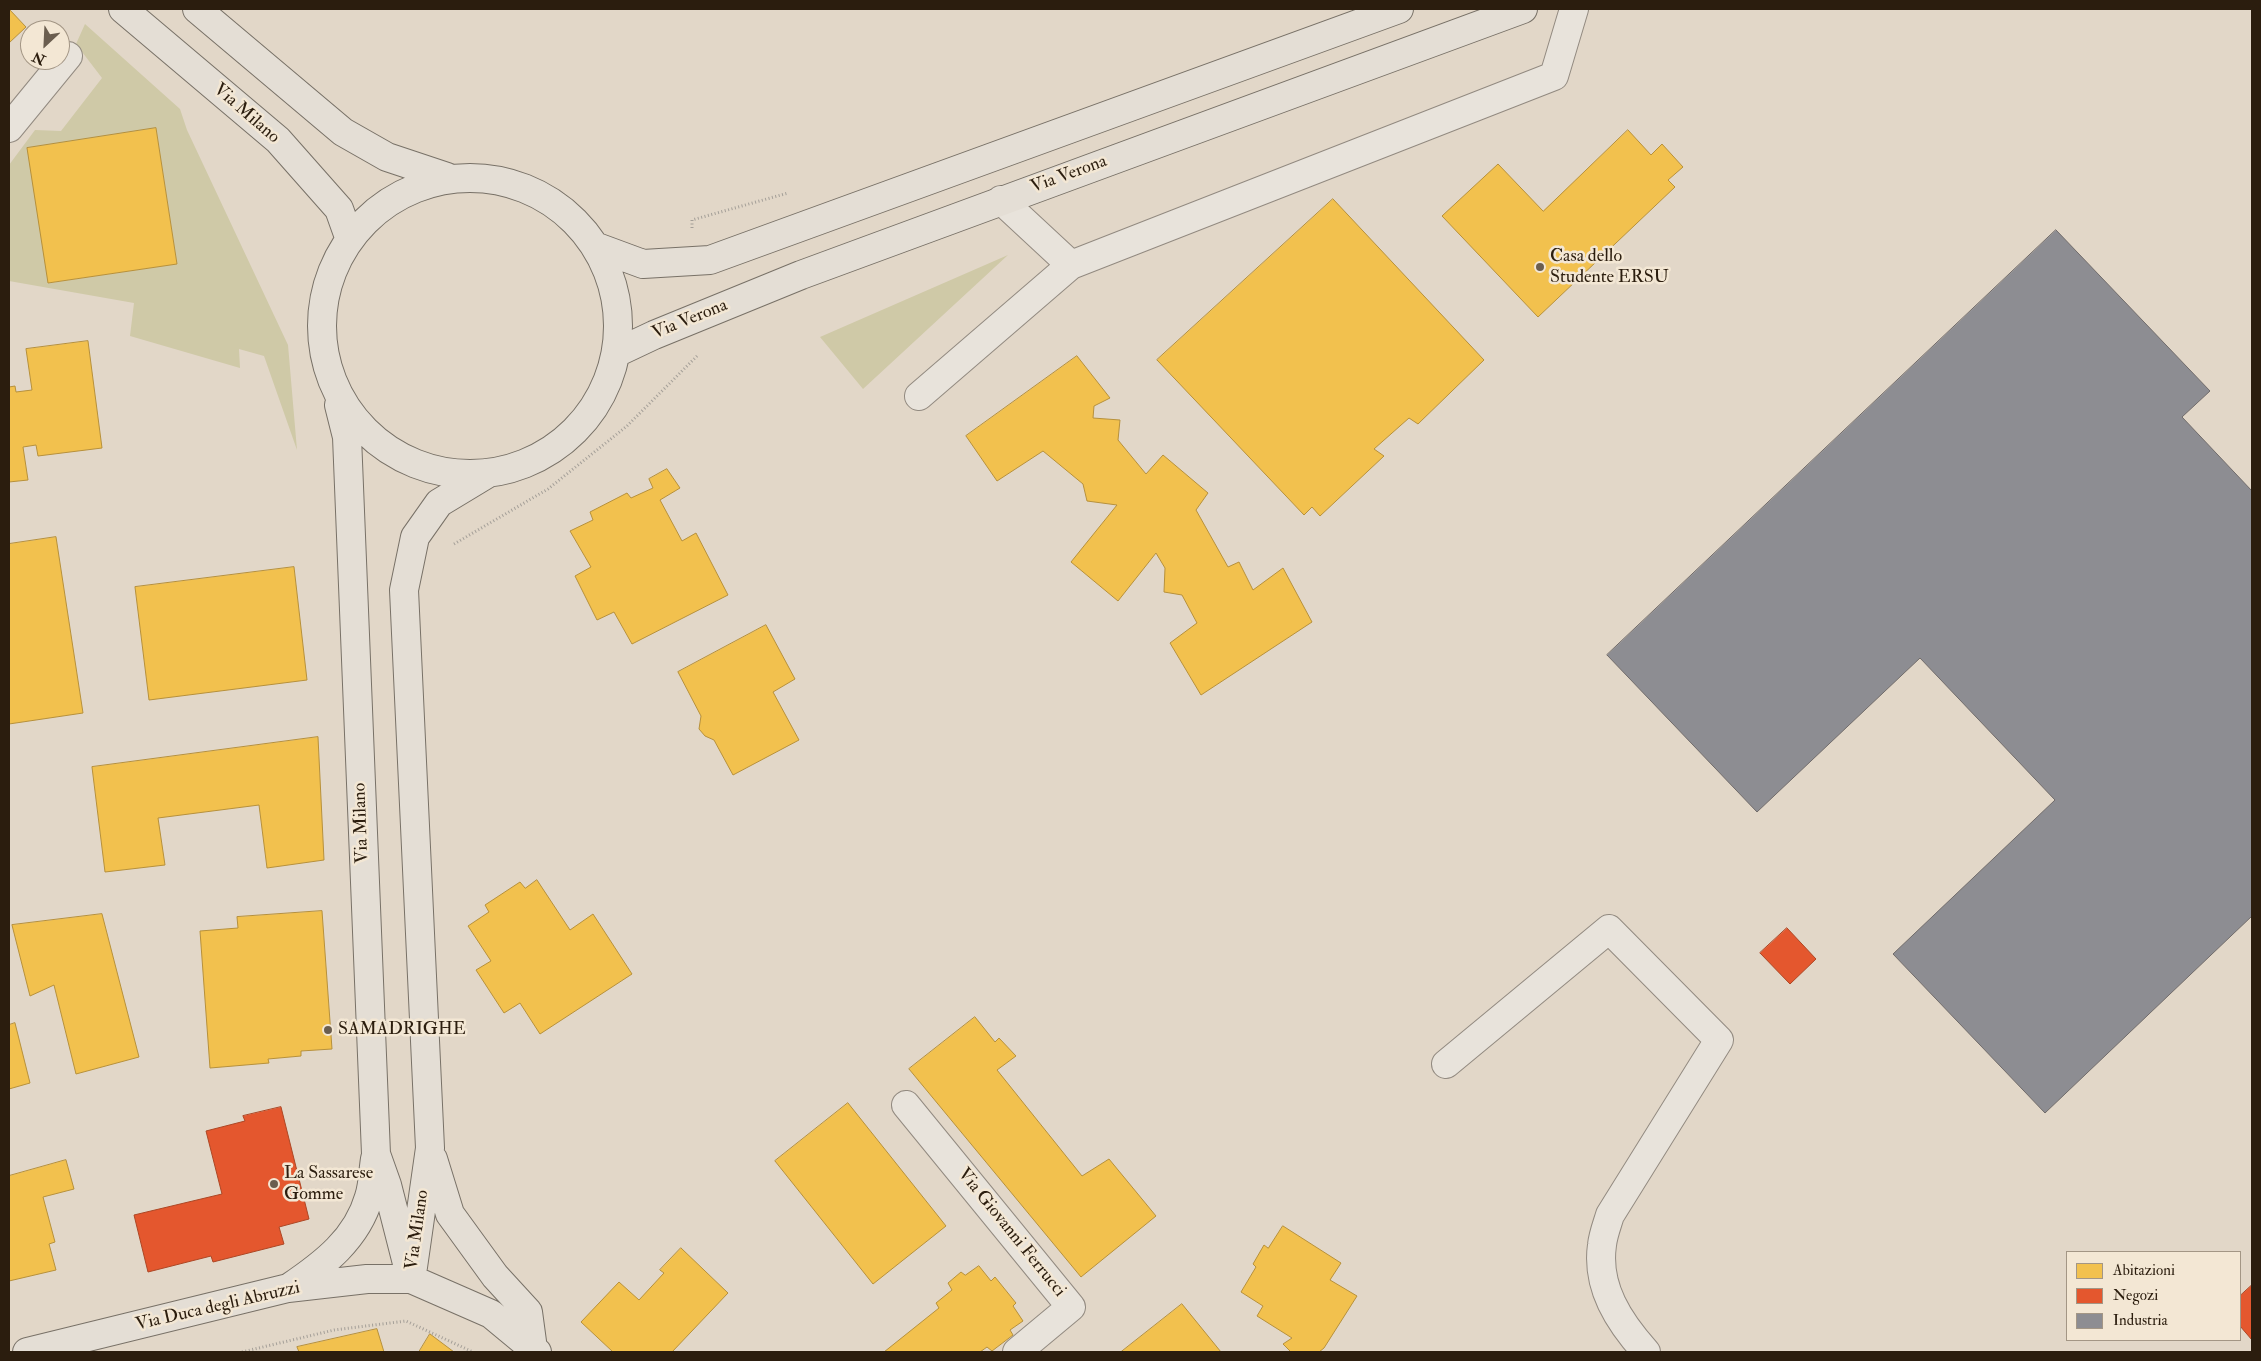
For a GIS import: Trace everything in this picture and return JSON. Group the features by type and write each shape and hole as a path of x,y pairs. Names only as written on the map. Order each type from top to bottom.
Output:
{"main road":[{"name":"Via Milano","path":"123,9 278,140 339,209 349,237"},
{"path":"197,9 343,132 387,158 447,178 491,178 532,190 569,214 597,247 617,298 618,352 602,397 573,435 533,461 487,474 441,472 398,456 361,428 335,389 323,352 321,311 330,273 349,237 392,198 447,178"},
{"path":"597,247 643,264 710,260 1399,9"},
{"name":"Via Verona","path":"618,352 801,275 1523,9"},
{"name":"Via Milano","path":"335,389 347,437 376,1154 387,1185 412,1279"},
{"name":"Via Milano","path":"412,1279 430,1148 404,590 415,537 439,504 487,474"},
{"path":"430,1148 450,1214 495,1276 528,1312 535,1351"},
{"path":"288,1288 329,1259 355,1230 369,1197 376,1154"},
{"name":"Via Duca degli Abruzzi","path":"27,1352 288,1288 367,1279 412,1279"},
{"path":"412,1279 491,1314 535,1351"}],"street":[{"path":"919,396 1071,265 1554,76 1574,9"},
{"path":"9,128 57,70"},
{"path":"1001,200 1071,265"},
{"path":"1446,1064 1609,929 1718,1040 1610,1215 1602,1245 1602,1277 1612,1308 1630,1334 1646,1352"},
{"name":"Via Giovanni Ferrucci","path":"906,1105 1071,1307 1017,1352"}],"path":[{"path":"450,547 548,489 627,426 704,350"},
{"path":"242,1352 334,1330 406,1321 473,1352"}],"shaded area":[{"path":"85,24 180,109 187,130 288,345 297,450 264,356 239,349 240,368 130,336 134,303 9,281 9,165 35,130 61,131 102,78 76,44","holes":["156,128 177,264 48,283"]},
{"path":"1008,255 863,389 820,337"}],"building: Abitazioni":[{"path":"9,9 20,21 20,33 9,43"},
{"path":"156,128 177,264 48,283 27,148"},
{"name":"Casa dello Studente ERSU","path":"1628,130 1651,155 1662,144 1683,167 1668,180 1675,187 1538,317 1442,216 1498,164 1543,211"},
{"path":"1333,199 1484,360 1418,424 1409,418 1374,449 1384,456 1320,516 1312,507 1304,515 1157,360"},
{"path":"88,341 102,448 38,456 36,445 23,447 28,480 9,482 9,387 15,386 16,392 32,390 26,349"},
{"path":"1077,356 1110,398 1094,406 1093,418 1120,420 1118,440 1146,474 1163,455 1208,493 1196,510 1228,567 1239,562 1253,590 1283,568 1312,622 1201,695 1170,643 1197,623 1182,595 1164,592 1165,568 1156,553 1118,601 1071,562 1117,505 1087,501 1083,484 1043,451 997,481 966,436"},
{"path":"667,469 680,488 660,500 682,541 696,533 728,595 632,644 614,612 597,620 575,576 591,567 570,531 593,520 590,512 627,493 631,498 653,488 649,479"},
{"path":"56,537 83,713 9,724 9,544"},
{"path":"294,567 307,680 149,700 135,587"},
{"path":"766,625 795,679 773,692 799,740 733,775 714,740 705,736 699,729 701,716 678,672"},
{"path":"318,737 324,860 267,868 259,805 158,818 165,865 105,872 92,767"},
{"path":"537,880 570,930 593,914 632,974 540,1034 520,1003 504,1013 476,970 491,961 468,926 489,912 485,905 520,882 525,888"},
{"path":"322,911 332,1049 301,1051 301,1056 268,1059 269,1063 210,1068 200,931 238,928 237,917"},
{"path":"102,914 139,1057 76,1074 54,985 30,996 12,925"},
{"path":"975,1017 995,1042 999,1038 1016,1056 997,1070 1082,1176 1109,1159 1156,1216 1081,1277 909,1069"},
{"path":"15,1023 30,1083 9,1089 9,1025"},
{"path":"848,1103 946,1226 873,1284 775,1161"},
{"path":"66,1160 74,1189 43,1197 55,1242 49,1244 56,1270 9,1281 9,1176"},
{"path":"1283,1226 1341,1263 1330,1280 1357,1296 1324,1348 1319,1352 1291,1352 1283,1344 1292,1338 1257,1316 1263,1306 1241,1292 1256,1267 1253,1264 1264,1245 1268,1248"},
{"path":"681,1248 728,1293 672,1352 613,1352 581,1322 619,1282 639,1300 664,1273 660,1270"},
{"path":"979,1266 991,1281 995,1277 1016,1303 1013,1306 1023,1321 1010,1330 1013,1335 992,1351 987,1347 980,1352 884,1352 939,1308 936,1303 952,1290 948,1283 961,1272 965,1275"},
{"path":"1182,1304 1221,1352 1121,1352"},
{"path":"377,1329 384,1352 299,1352 297,1347"},
{"path":"430,1334 454,1352 419,1352"}],"building: Negozi":[{"path":"1787,928 1816,959 1790,984 1760,953"},
{"path":"281,1107 309,1219 279,1227 284,1244 213,1262 211,1256 148,1272 134,1215 222,1194 206,1131 245,1121 243,1116"},
{"path":"2252,1285 2252,1340 2241,1327 2241,1295"}],"building: Industria":[{"path":"2056,230 2210,391 2182,417 2252,491 2252,916 2045,1113 1893,954 2055,800 1920,658 1757,812 1607,655"}],"place":[{"name":"Casa dello Studente ERSU","path":"1540,267"},
{"name":"SAMADRIGHE","path":"328,1030"},
{"name":"La Sassarese Gomme","path":"274,1184"}]}
